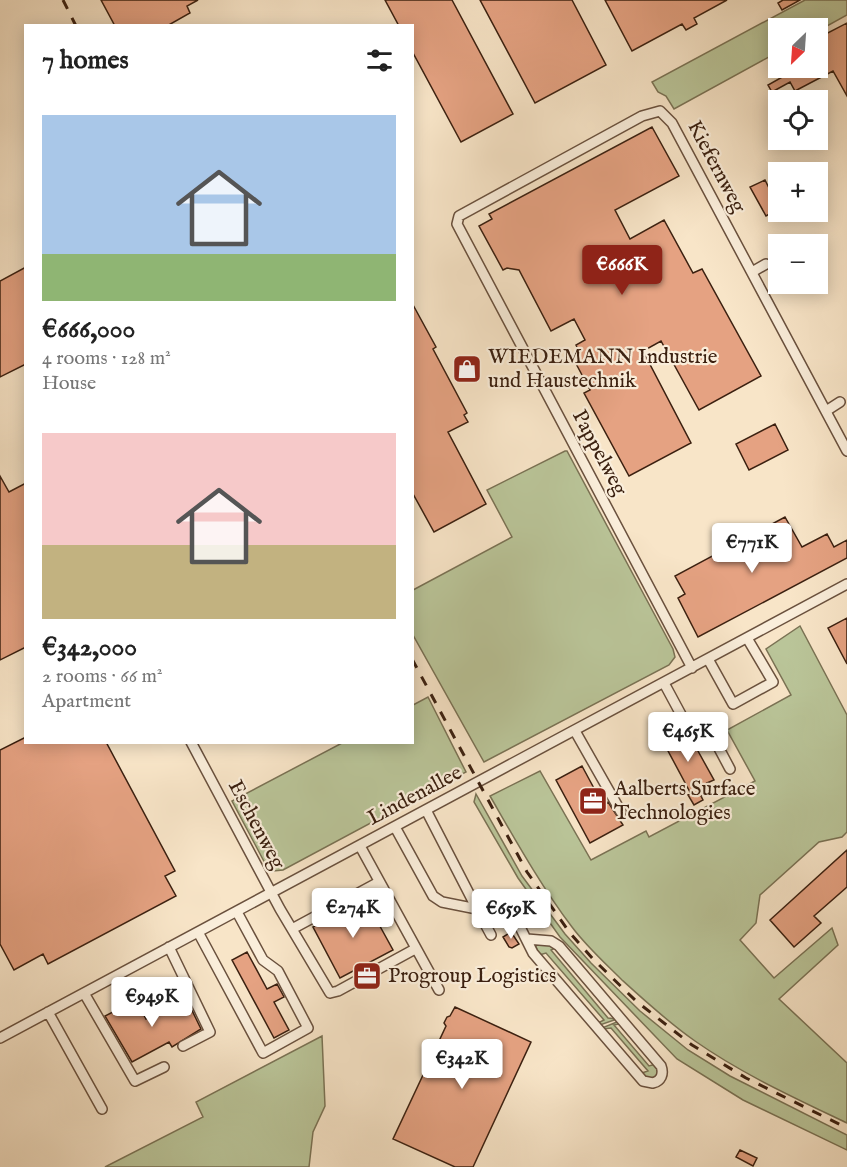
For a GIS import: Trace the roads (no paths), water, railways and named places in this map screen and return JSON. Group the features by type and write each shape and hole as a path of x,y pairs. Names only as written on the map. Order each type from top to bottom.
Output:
{"street":[{"name":"Kiefernweg","path":"457,224 459,216 469,209 642,116 660,111 672,123 847,451"},
{"name":"Pappelweg","path":"457,224 692,668"},
{"path":"752,272 766,264"},
{"path":"826,411 840,402"},
{"name":"Lindenallee","path":"0,1038 847,584"},
{"path":"708,659 733,704 773,682 747,638"},
{"path":"664,683 692,735 707,733 713,737 730,769"},
{"path":"575,731 621,812"},
{"name":"Eschenweg","path":"192,744 272,893 330,993 338,991 415,949"},
{"path":"426,810 491,935"},
{"path":"395,827 434,896 442,902 478,911 500,904 508,905 533,953 644,1081 650,1083 659,1080 663,1074 661,1066 559,946 551,941 527,939"},
{"path":"360,846 439,990"},
{"path":"292,929 379,882"},
{"path":"198,932 263,1053 308,1028 278,971 263,960 237,912"},
{"path":"169,948 210,1032 183,1047"},
{"path":"163,997 187,984"},
{"path":"84,993 135,1081 164,1067"},
{"path":"48,1012 102,1109"}],"railway":[{"path":"63,0 75,24"},
{"path":"414,663 527,872 570,933 594,960 636,1001 692,1045 746,1078 847,1128"}],"place":[{"name":"WIEDEMANN Industrie und Haustechnik","path":"467,369"},
{"name":"Aalberts Surface Technologies","path":"593,801"},
{"name":"Progroup Logistics","path":"367,976"}]}
